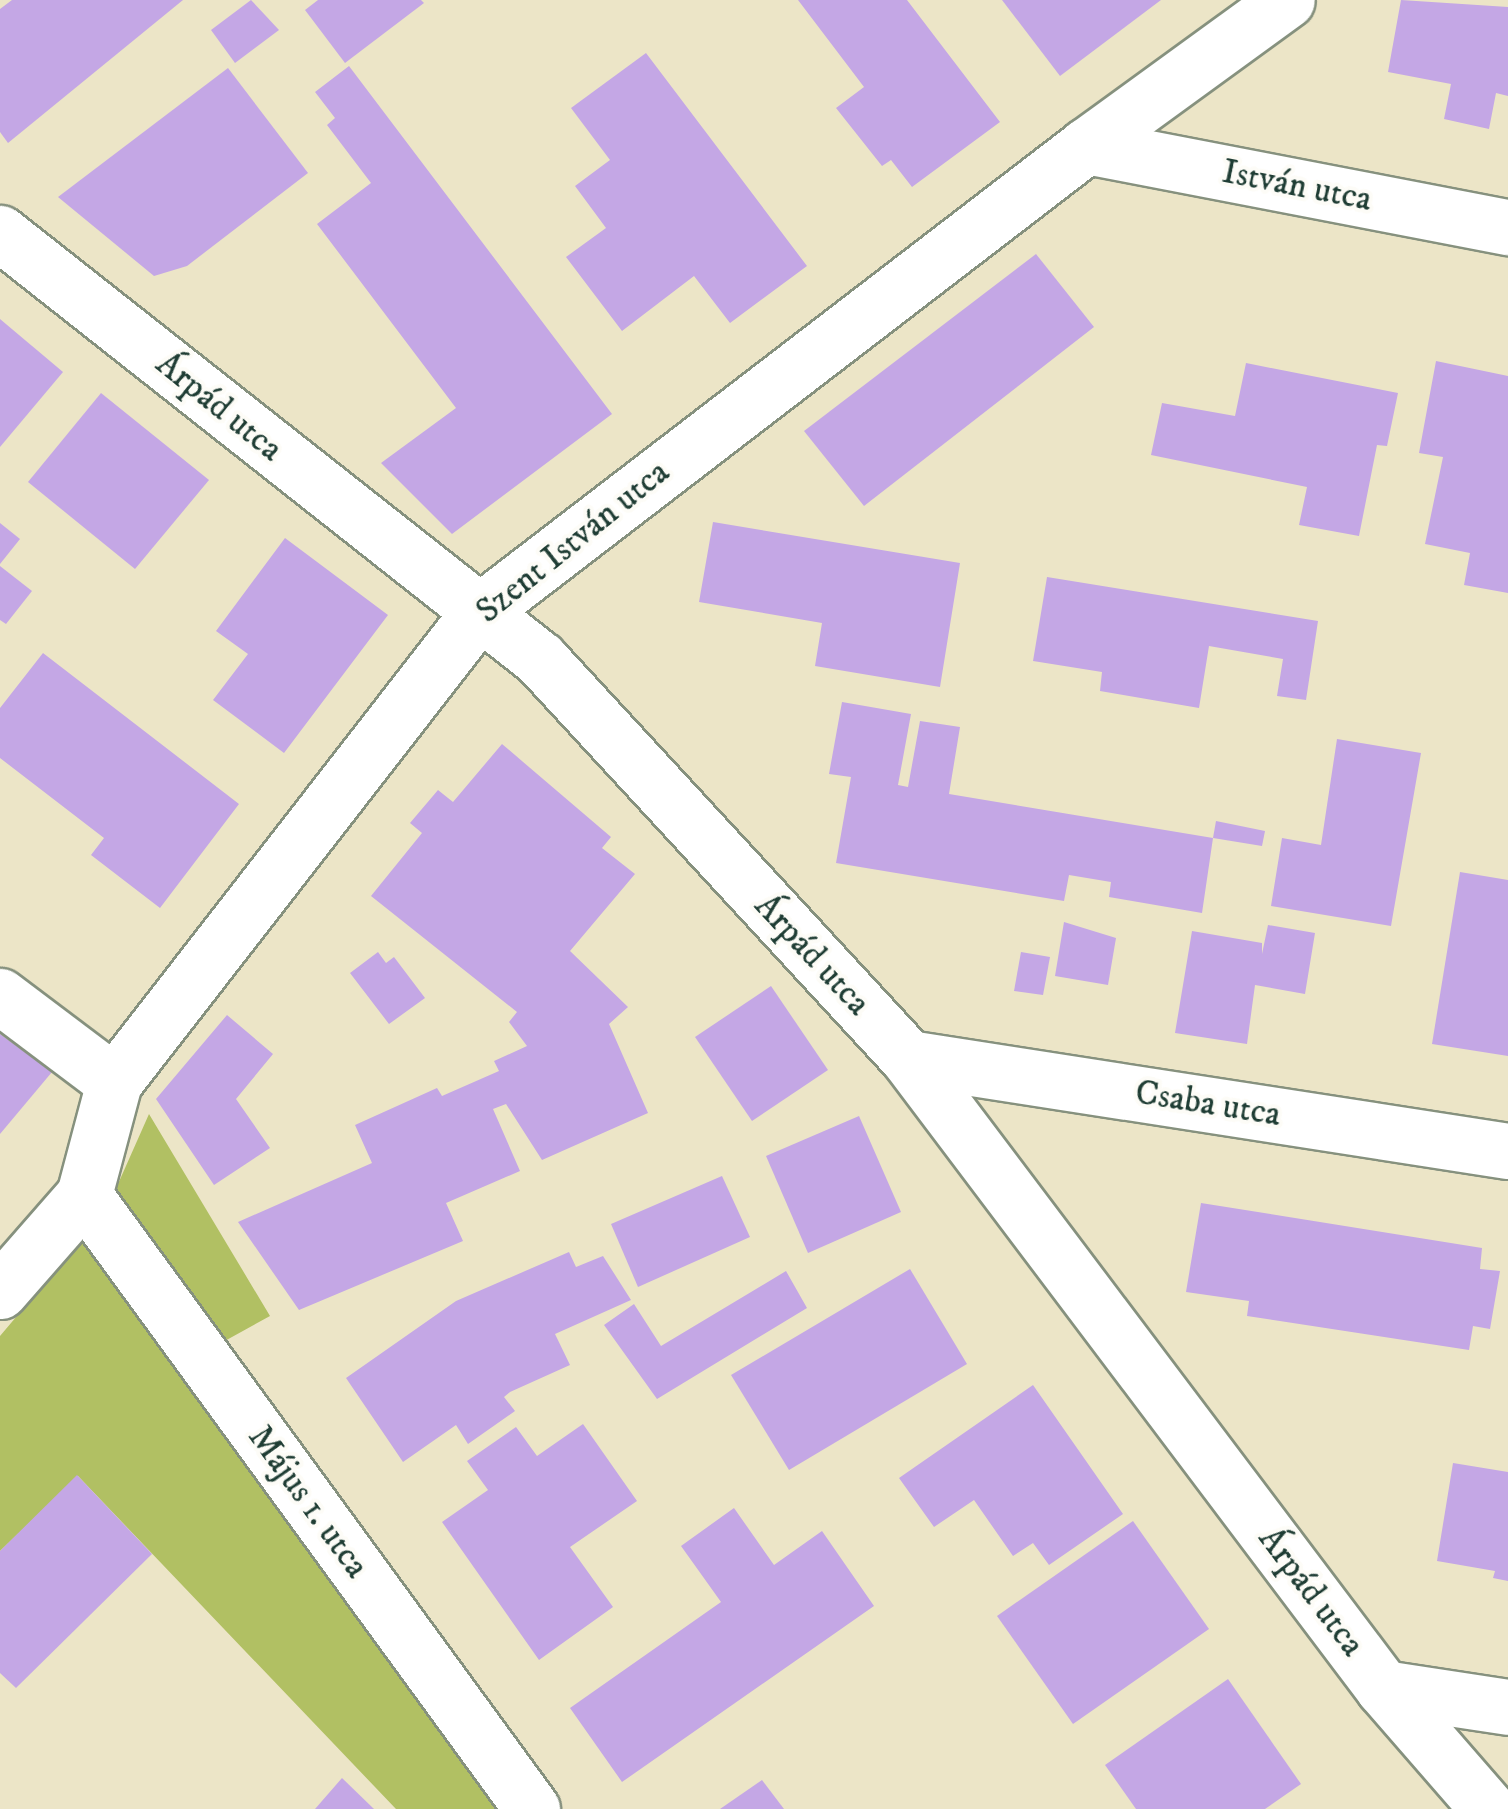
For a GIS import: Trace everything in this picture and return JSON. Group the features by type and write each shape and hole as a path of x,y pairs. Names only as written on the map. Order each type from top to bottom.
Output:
{"street":[{"name":"Szent István utca","path":"0,1291 84,1196 114,1082 478,612 1086,146 1288,0"},
{"name":"István utca","path":"1086,146 1508,226"},
{"name":"Árpád utca","path":"0,232 540,659 908,1058 1384,1688 1488,1809"},
{"path":"0,996 114,1082"},
{"name":"Csaba utca","path":"908,1058 1508,1150"},
{"name":"Május 1. utca","path":"84,1196 532,1809"},
{"path":"1384,1688 1508,1708"}],"green space":[{"path":"149,1114 270,1316 203,1353 513,1809 396,1809 78,1476 0,1551 0,1336 106,1211"}],"building":[{"path":"12,0 183,0 8,143 0,132 0,9"},
{"path":"251,0 279,30 235,63 211,30"},
{"path":"318,0 424,3 345,63 305,10"},
{"path":"798,0 907,0 1000,122 912,187 891,160 882,166 836,108 864,87"},
{"path":"1002,0 1161,0 1060,76"},
{"path":"1401,0 1508,7 1508,96 1496,93 1489,129 1444,119 1451,84 1388,72"},
{"path":"646,53 807,266 730,323 694,276 622,331 566,257 606,228 575,186 610,160 571,108"},
{"path":"349,66 612,414 452,534 381,463 456,408 317,224 371,183 327,125 335,118 315,92"},
{"path":"228,68 308,173 187,266 154,276 58,197"},
{"path":"1036,254 1094,327 864,506 804,431"},
{"path":"0,319 63,372 0,447"},
{"path":"1436,361 1508,376 1508,593 1464,585 1470,553 1425,544 1443,457 1419,453"},
{"path":"1246,363 1398,393 1387,446 1377,445 1359,536 1299,525 1307,487 1151,455 1162,403 1235,416"},
{"path":"101,393 209,480 135,569 28,482"},
{"path":"713,522 960,563 940,687 815,666 822,623 699,602"},
{"path":"0,523 20,539 0,564"},
{"path":"285,538 388,615 284,753 213,700 248,654 216,631"},
{"path":"0,566 32,591 6,624 0,620"},
{"path":"1047,577 1318,621 1306,700 1277,696 1283,659 1209,646 1199,708 1100,691 1102,672 1033,661"},
{"path":"43,653 239,804 160,908 91,855 104,838 0,758 0,708"},
{"path":"842,702 911,714 898,785 908,787 920,721 960,727 949,794 1213,838 1202,913 1109,897 1111,882 1069,875 1064,901 836,863 851,777 829,774"},
{"path":"1337,739 1421,753 1391,926 1271,906 1282,838 1321,845"},
{"path":"502,744 611,837 602,848 635,874 570,951 628,1007 609,1024 648,1113 542,1160 506,1104 493,1109 520,1171 446,1203 463,1241 299,1310 238,1222 372,1163 355,1125 437,1088 442,1096 499,1071 494,1061 527,1046 509,1022 517,1012 371,896 422,833 410,823 438,790 453,802"},
{"path":"1216,821 1265,831 1262,846 1213,838"},
{"path":"1460,872 1508,880 1508,1056 1432,1044"},
{"path":"1064,922 1116,938 1108,985 1055,976"},
{"path":"1268,925 1315,933 1305,994 1255,985 1247,1044 1175,1033 1192,931 1262,943 1262,954"},
{"path":"378,952 386,963 394,957 425,998 389,1024 350,973"},
{"path":"1021,952 1050,957 1043,995 1014,991"},
{"path":"771,986 828,1070 752,1121 695,1037"},
{"path":"227,1015 273,1054 236,1099 270,1148 214,1185 156,1099"},
{"path":"0,1034 52,1072 0,1134"},
{"path":"859,1116 901,1212 808,1253 766,1156"},
{"path":"722,1176 750,1237 638,1287 611,1224"},
{"path":"1201,1203 1482,1248 1480,1269 1500,1271 1490,1329 1473,1326 1469,1350 1247,1316 1249,1301 1186,1292"},
{"path":"569,1252 576,1267 603,1256 631,1300 555,1334 570,1365 504,1397 515,1411 468,1444 456,1425 403,1462 346,1378 456,1301"},
{"path":"910,1269 967,1364 789,1470 731,1375"},
{"path":"786,1271 807,1308 657,1399 604,1325 634,1304 661,1346"},
{"path":"1033,1385 1123,1514 1049,1565 1033,1543 1013,1556 974,1500 934,1527 899,1478"},
{"path":"583,1424 637,1501 570,1547 613,1607 539,1660 442,1522 488,1490 467,1461 516,1427 537,1456"},
{"path":"1453,1463 1508,1472 1508,1581 1493,1578 1495,1571 1437,1561"},
{"path":"77,1475 152,1554 16,1688 0,1673 0,1551"},
{"path":"734,1508 774,1565 822,1531 874,1606 622,1782 570,1708 721,1602 681,1546"},
{"path":"1133,1521 1209,1629 1073,1724 997,1616"},
{"path":"1228,1679 1301,1784 1265,1809 1136,1809 1105,1765"},
{"path":"342,1778 374,1809 315,1809"},
{"path":"762,1780 784,1809 720,1809"}]}
